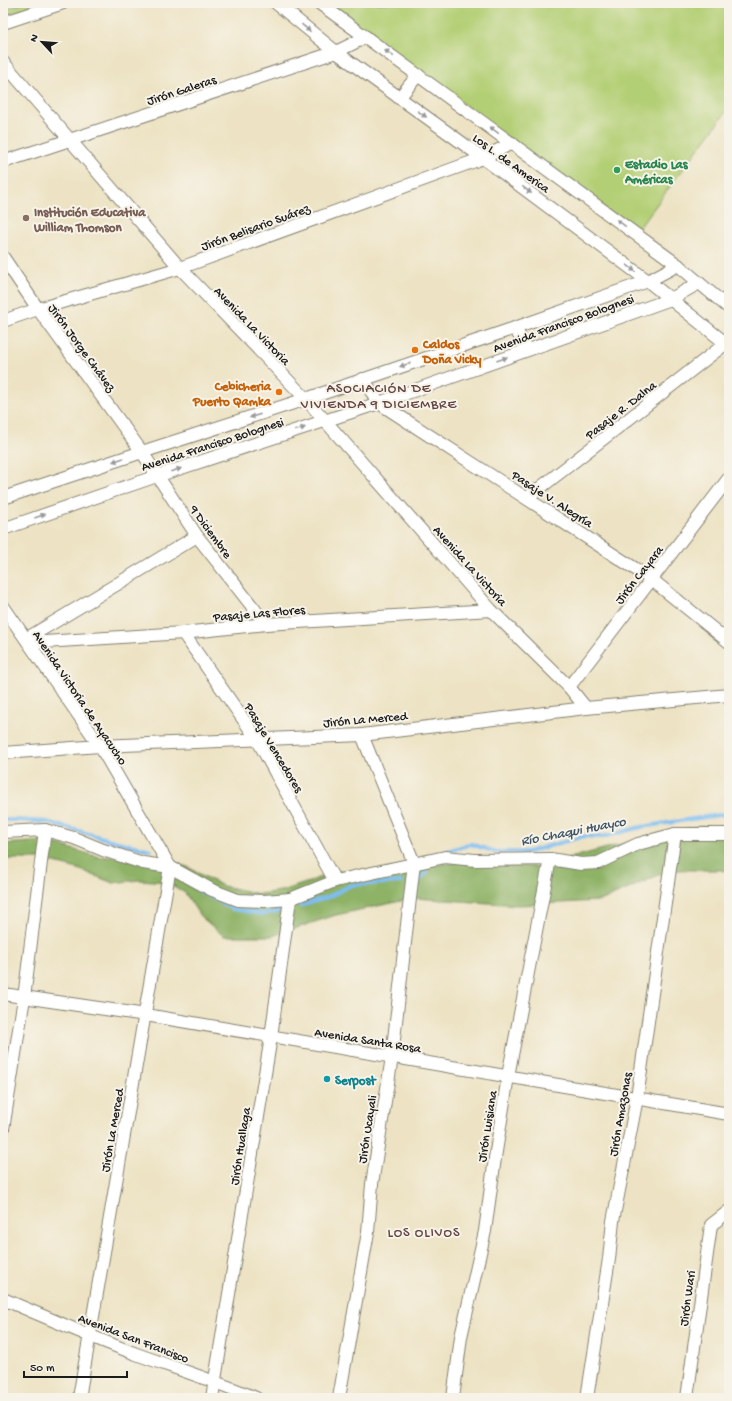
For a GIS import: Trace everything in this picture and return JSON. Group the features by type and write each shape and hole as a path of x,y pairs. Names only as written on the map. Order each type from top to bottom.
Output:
{"street":[{"path":"3,23 62,3"},
{"name":"Los L. de America","path":"319,3 678,265 729,308"},
{"name":"Los L. de America","path":"283,5 336,52 483,158 648,281 728,344"},
{"name":"Jirón Galeras","path":"3,162 336,52 366,37"},
{"name":"Avenida La Victoria","path":"3,62 180,268 306,399 491,610 569,687 586,708"},
{"path":"399,98 418,75"},
{"name":"Jirón Belisario Suárez","path":"3,321 38,309 180,268 483,158 512,143"},
{"name":"Jirón Jorge Chávez","path":"3,257 38,309 142,452"},
{"name":"Avenida Francisco Bolognesi","path":"3,498 306,399 515,328 648,281 678,265"},
{"name":"Avenida Francisco Bolognesi","path":"3,529 156,476 379,403 671,299 699,283"},
{"path":"515,328 527,350"},
{"name":"Pasaje R. Dalna","path":"527,498 728,344"},
{"name":"Pasaje V. Alegría","path":"363,379 379,403 651,579 729,642"},
{"name":"9 Diciembre","path":"142,452 156,476 197,536 266,624"},
{"name":"Jirón Cayara","path":"569,687 729,478"},
{"path":"27,641 197,536"},
{"name":"Avenida Victoria de Ayacucho","path":"3,606 100,746 170,867"},
{"name":"Pasaje Las Flores","path":"27,641 182,633 266,624 491,610"},
{"name":"Pasaje Vencedores","path":"182,633 256,739 335,881"},
{"name":"Jirón La Merced","path":"3,753 100,746 362,735 586,708 729,695"},
{"path":"362,735 414,863"},
{"path":"3,1129 24,998 45,830"},
{"path":"3,832 45,830 74,838 103,850 143,863 170,867 212,890 238,900 264,901 290,899 335,881 445,857 475,860 550,859 581,864 598,863 638,844 676,834 729,834"},
{"name":"Jirón Amazonas","path":"587,1398 609,1259 613,1221 638,1098 676,834"},
{"name":"Jirón Luisiana","path":"452,1398 461,1337 485,1231 508,1076 550,859"},
{"name":"Jirón Ucayali","path":"338,1398 368,1232 372,1184 392,1056 414,863"},
{"name":"Jirón La Merced","path":"79,1398 146,1015 170,867"},
{"name":"Jirón Huallaga","path":"212,1398 216,1381 271,1037 290,899"},
{"name":"Avenida Santa Rosa","path":"3,994 146,1015 729,1114"},
{"name":"Jirón Wari","path":"687,1398 711,1225 729,1211"},
{"name":"Avenida San Francisco","path":"3,1299 89,1336 138,1355 216,1381 256,1398"}],"green space":[{"path":"25,3 41,3 3,16 3,10"},
{"name":"Estadio Las Américas","path":"327,3 729,3 729,108 636,232"},
{"path":"698,826 729,826 729,872 721,870 669,870 600,901 519,905 415,898 336,915 272,936 224,936 200,916 185,893 167,882 139,880 113,883 78,869 39,859 10,859 3,861 3,844 45,841 99,857 142,856 164,860 188,867 223,886 259,894 281,891 309,882 334,871 356,872 464,862 536,867 663,833"}],"waterway":[{"name":"Río Chaqui Huayco","path":"447,851 471,844 496,852 528,852 584,836 602,837 641,827 729,814"},
{"name":"Río Chaqui Huayco","path":"3,820 47,822 151,850"},
{"name":"Río Chaqui Huayco","path":"420,879 427,872"},
{"name":"Río Chaqui Huayco","path":"300,906 328,897 351,885 401,882"},
{"name":"Río Chaqui Huayco","path":"198,890 233,909 263,914 284,910"}],"place":[{"name":"Estadio Las Américas","path":"617,170"},
{"name":"Institución Educativa William Thomson","path":"26,218"},
{"name":"Caldos Doña Vicky","path":"415,350"},
{"name":"Cebicheria Puerto Qamka","path":"279,392"},
{"name":"Serpost","path":"327,1079"}],"district":[{"name":"ASOCIACIÓN DE VIVIENDA 9 DICIEMBRE","path":"379,396"},
{"name":"LOS OLIVOS","path":"424,1231"}]}
